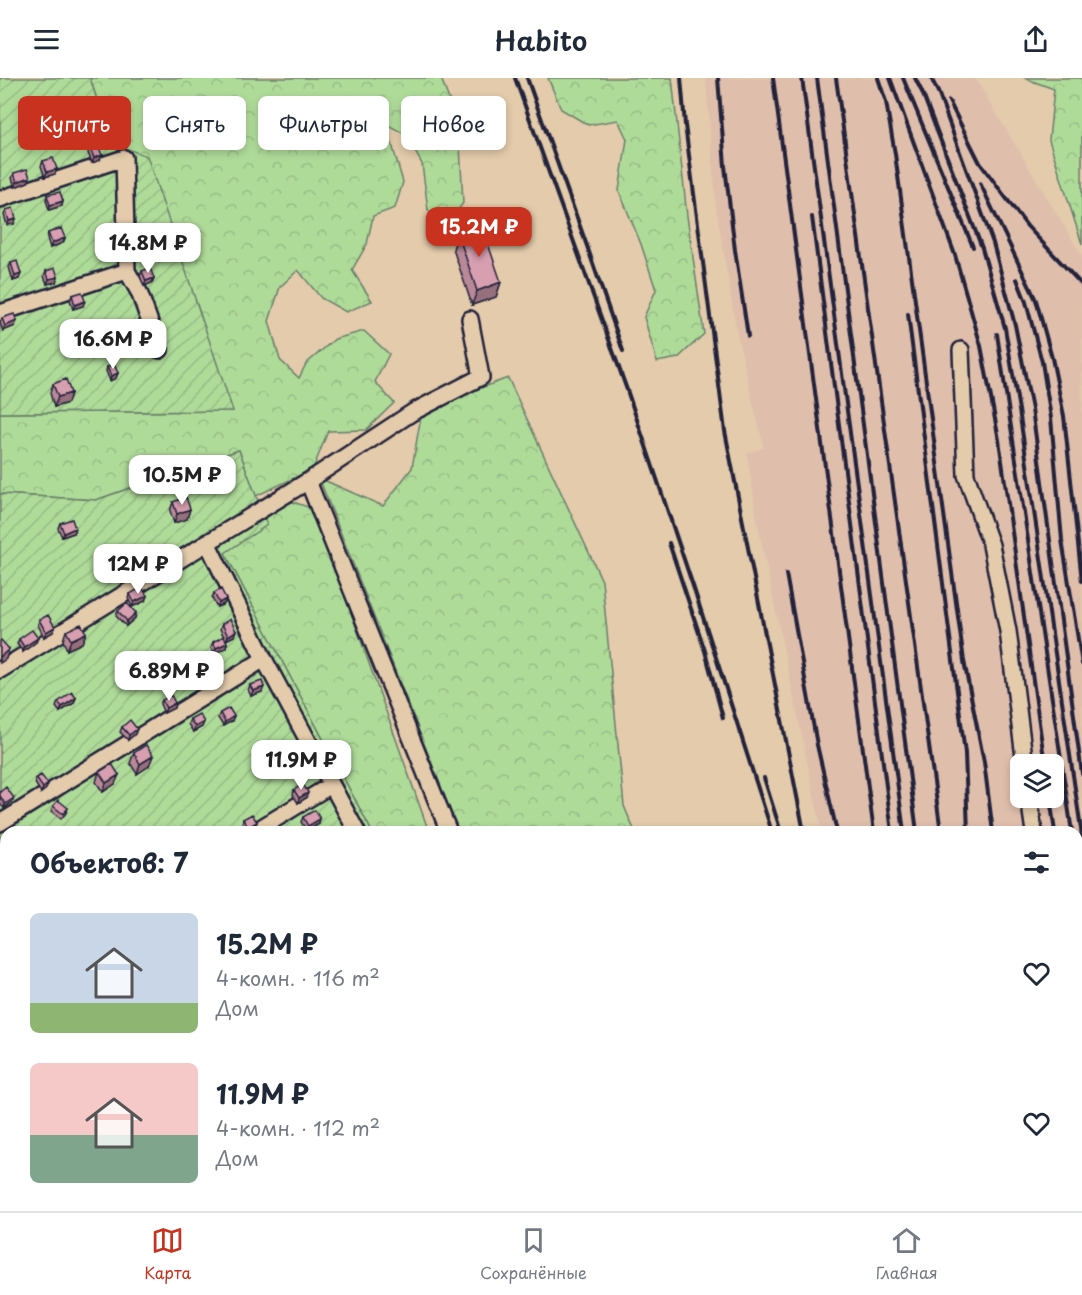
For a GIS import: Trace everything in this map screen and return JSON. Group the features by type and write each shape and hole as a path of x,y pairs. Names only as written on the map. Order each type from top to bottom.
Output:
{"street":[{"path":"0,199 124,158 127,272 140,292 160,350"},
{"path":"0,313 127,272"},
{"path":"0,670 308,482 412,412 481,377 470,319"},
{"path":"961,350 966,475 991,545 1008,630 1024,754"},
{"path":"308,482 447,826"},
{"path":"207,542 264,660 354,826"},
{"path":"0,823 264,660"},
{"path":"264,826 331,785"},
{"path":"1030,808 1033,826"}],"shaded area":[{"path":"706,78 975,78 1082,256 1082,826 821,826 758,525 747,453 764,448 737,333 716,205"}],"green space":[{"path":"0,78 90,78 96,96 18,96 18,150 130,150 147,156 233,411 0,413"},
{"path":"90,78 441,78 448,96 401,96 401,132 389,126 389,96 258,96 258,150 389,150 389,134 403,182 395,208 373,216 367,244 352,270 372,301 346,312 321,298 298,270 280,287 269,321 280,360 299,378 306,364 335,339 364,331 389,354 375,382 394,403 366,430 328,431 313,469 256,496 239,450 96,500 0,494 0,413 233,411 114,150 131,150 131,96 96,96"},
{"path":"548,78 672,78 687,216 704,334 678,358 657,362 644,317 656,290 641,244 619,191 627,139 618,120 588,125 561,109"},
{"path":"1024,78 1082,78 1082,244 1049,140 1054,89"},
{"path":"414,150 460,150 463,203 446,227 428,210 422,164"},
{"path":"508,378 602,581 624,806 632,826 457,826 319,478 383,506 412,468 422,410"},
{"path":"239,450 267,525 225,553 369,826 0,826 0,494 96,500"},
{"path":"293,502 314,509 427,826 369,826 225,553 274,506"}],"building":[{"path":"91,150 100,150 102,155 94,158"},
{"path":"53,158 57,169 47,172 43,161"},
{"path":"27,169 30,177 17,182 14,173"},
{"path":"60,192 63,201 50,205 47,195"},
{"path":"13,208 16,219 9,221 6,210"},
{"path":"482,226 501,282 477,291 458,234"},
{"path":"61,228 65,238 52,243 48,233"},
{"path":"17,261 21,274 15,276 11,263"},
{"path":"55,268 58,277 49,279 46,271"},
{"path":"150,268 154,278 146,281 142,271"},
{"path":"82,292 85,301 75,305 72,295"},
{"path":"14,314 17,321 5,326 2,318"},
{"path":"114,364 118,373 111,376 107,367"},
{"path":"66,379 71,393 58,397 53,384"},
{"path":"186,497 190,509 177,514 173,502"},
{"path":"72,519 75,528 64,533 60,523"},
{"path":"142,587 147,596 134,602 130,594"},
{"path":"221,589 226,599 219,603 214,593"},
{"path":"127,603 136,613 127,621 118,611"},
{"path":"48,615 55,627 46,632 39,620"},
{"path":"230,619 236,631 228,636 222,624"},
{"path":"81,624 86,633 71,640 66,631"},
{"path":"32,630 38,638 24,647 19,639"},
{"path":"224,636 227,643 216,648 213,642"},
{"path":"0,641 9,649 0,657"},
{"path":"262,681 264,687 253,691 250,685"},
{"path":"72,692 76,698 62,707 58,702"},
{"path":"171,695 175,703 166,708 162,700"},
{"path":"229,708 234,716 225,722 220,713"},
{"path":"199,714 204,722 195,727 190,719"},
{"path":"130,720 137,729 129,735 122,727"},
{"path":"146,745 153,756 140,764 134,753"},
{"path":"112,764 119,775 106,783 99,772"},
{"path":"41,775 48,784 43,788 36,778"},
{"path":"303,784 308,793 299,798 294,790"},
{"path":"6,787 14,798 5,804 0,792"},
{"path":"58,800 68,808 63,814 53,806"},
{"path":"315,810 320,819 308,826 303,817"},
{"path":"252,814 257,822 247,826 243,819"}],"railway":[{"path":"515,78 627,390 770,826"},
{"path":"527,78 623,351"},
{"path":"681,78 685,125 725,431 803,826"},
{"path":"718,78 725,166 748,336"},
{"path":"773,78 873,826"},
{"path":"802,78 903,826"},
{"path":"817,78 916,826"},
{"path":"836,78 940,826"},
{"path":"878,78 886,102 895,154 964,661 984,762 992,826"},
{"path":"890,78 955,255 981,346 999,440 1043,754"},
{"path":"903,78 973,247"},
{"path":"915,78 982,248 1005,328 1081,826"},
{"path":"931,78 993,243 1015,325 1032,409 1082,774"},
{"path":"949,101 980,163 1027,226 1082,285"},
{"path":"980,183 1036,300 1052,358 1064,416 1082,581"},
{"path":"812,217 891,826"},
{"path":"1017,279 1026,302 1042,362 1051,418 1062,540 1082,664"},
{"path":"908,314 965,753 968,826"},
{"path":"997,334 1071,826"},
{"path":"669,543 705,651 723,718"},
{"path":"786,574 817,745 836,826"},
{"path":"764,778 779,826"},
{"path":"1051,808 1054,826"}]}
